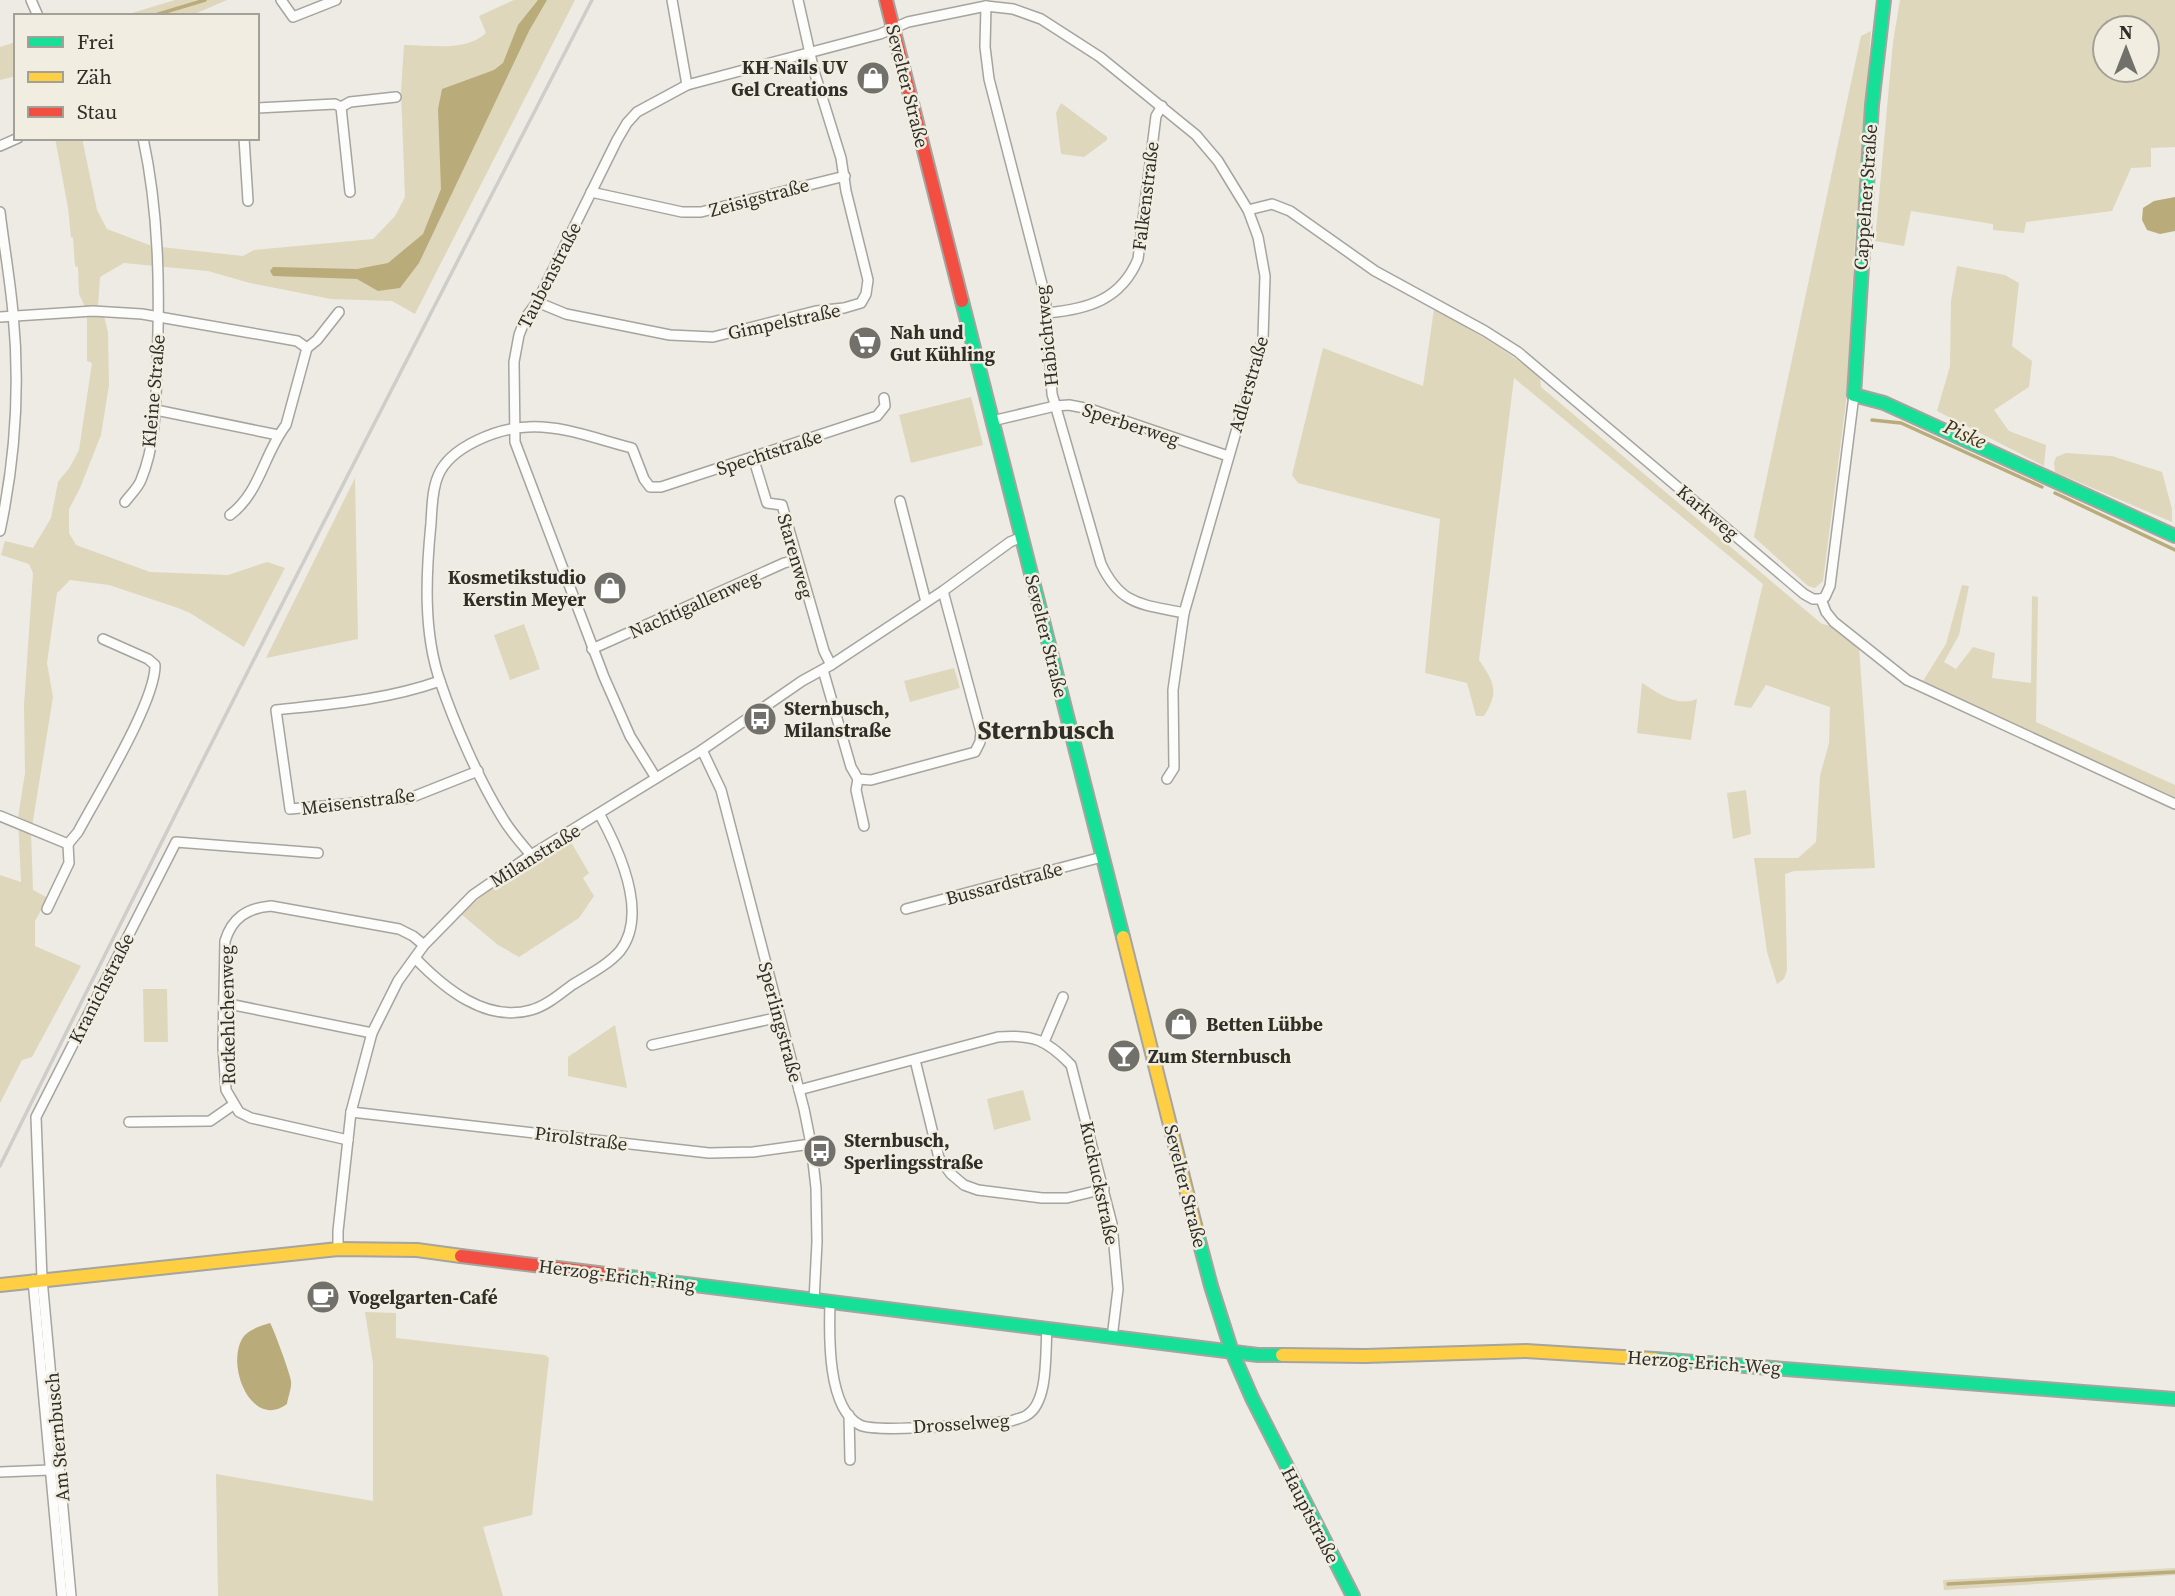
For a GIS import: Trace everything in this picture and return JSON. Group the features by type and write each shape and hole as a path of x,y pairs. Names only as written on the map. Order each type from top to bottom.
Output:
{"street":[{"path":"281,0 293,17 336,0"},
{"path":"672,0 687,85"},
{"name":"Gimpelstraße","path":"537,302 566,314 626,327 670,335 713,337 816,311 861,303 866,294 868,280 845,176 809,54 798,0"},
{"name":"Sevelter Straße","path":"886,0 1211,1286 1232,1352 1269,1433"},
{"name":"Cappelner Straße","path":"1821,598 1825,597 1830,586 1854,395 1872,105 1884,0"},
{"name":"Adlerstraße","path":"893,28 908,22 986,6 1013,9 1055,26 1100,57 1196,135 1218,161 1248,210 1258,237 1265,276 1265,318 1258,360 1184,613 1173,690 1174,768 1167,779"},
{"name":"Habichtweg","path":"986,6 985,47 989,79 1047,313 1052,394 1101,564 1110,582 1122,595 1135,602 1184,613"},
{"name":"Taubenstraße","path":"656,778 630,736 592,649 515,442 513,379 519,335 626,123 638,112 687,85 809,54 893,28"},
{"path":"341,107 350,102 396,97"},
{"path":"259,108 335,104 341,107"},
{"name":"Falkenstraße","path":"1047,313 1095,303 1118,291 1131,275 1139,251 1156,116 1162,106"},
{"path":"341,107 350,192"},
{"name":"Kleine Straße","path":"125,502 140,483 148,458 156,410 158,255 142,140"},
{"path":"244,140 248,201"},
{"name":"Zeisigstraße","path":"591,192 682,212 701,212 845,176"},
{"name":"Karkweg","path":"1248,210 1272,204 1290,211 1375,271 1518,352 1804,594 1812,599 1821,598"},
{"path":"0,212 13,315 16,391 0,531"},
{"name":"Kleine Straße","path":"0,317 93,311 159,316"},
{"path":"230,515 243,506 271,455 278,435 286,425 307,348 317,340 339,312"},
{"path":"159,316 297,341 307,348"},
{"path":"1854,395 1884,403 2175,536"},
{"name":"Spechtstraße","path":"514,429 550,427 632,448 644,479 650,487 661,487 877,416 885,406 884,398"},
{"name":"Sperberweg","path":"992,421 1069,405 1090,409 1228,456"},
{"path":"156,410 278,435"},
{"path":"514,429 480,439 456,453 438,474 429,542 428,617 440,681 478,771 502,818 531,855"},
{"name":"Starenweg","path":"753,457 767,503 782,505 824,652 828,682 851,767 858,779 856,790 864,826"},
{"path":"900,501 926,602"},
{"name":"Milanstraße","path":"338,1249 351,1112 372,1033 394,990 424,945 473,895 531,855 702,751 943,591 1010,542 1022,537"},
{"name":"Nachtigallenweg","path":"592,649 796,560"},
{"path":"858,779 871,780 975,752 980,743 981,732 943,591"},
{"path":"1821,598 1826,612 1834,622 1907,680 2175,804"},
{"path":"47,909 69,863 68,844 78,832 141,712 155,675 155,665 148,659 103,639"},
{"name":"Meisenstraße","path":"440,681 412,691 367,701 276,710 290,809 410,798 478,771"},
{"name":"Sperlingstraße","path":"702,751 720,790 811,1144 816,1188 814,1301"},
{"path":"415,958 433,977 477,1006 499,1013 533,1010 603,965 620,950 630,930 632,907 624,868 600,815"},
{"path":"0,816 68,844"},
{"name":"Kranichstraße","path":"38,1279 36,1116 176,842 318,853"},
{"name":"Bussardstraße","path":"906,909 1102,857"},
{"name":"Rotkehlchenweg","path":"348,1140 264,1123 239,1112 233,1105 224,1078 225,941 228,930 241,915 260,907 271,906 399,929 424,945"},
{"path":"799,1090 998,1037 1021,1035 1044,1042 1063,997"},
{"path":"224,1003 372,1033"},
{"path":"652,1045 780,1017"},
{"name":"Kuckuckstraße","path":"1044,1042 1057,1050 1071,1065 1104,1189 1112,1224 1118,1289 1112,1338"},
{"path":"915,1060 939,1158 964,1185 978,1190 1042,1198 1067,1198 1104,1189"},
{"path":"129,1122 210,1121 233,1105"},
{"name":"Pirolstraße","path":"351,1112 709,1153 753,1152 811,1144"},
{"name":"Herzog-Erich-Ring","path":"0,1284 338,1249 417,1250 1232,1352"},
{"name":"Am Sternbusch","path":"38,1279 50,1471 62,1596"},
{"name":"Am Sternbusch","path":"38,1279 71,1596"},
{"path":"830,1303 829,1345 832,1370 838,1394 849,1415 850,1460"},
{"name":"Drosselweg","path":"849,1415 860,1425 885,1428 1011,1421 1029,1414 1038,1401 1043,1384 1047,1329"},
{"name":"Herzog-Erich-Weg","path":"1232,1352 1258,1355 1365,1356 1526,1351 1580,1353 2175,1399"},
{"name":"Hauptstraße","path":"1269,1433 1353,1596"},
{"path":"0,1472 50,1471"}],"shaded area":[{"path":"175,0 227,0 195,14 129,14"},
{"path":"514,0 575,0 415,314 392,301 331,299 250,283 208,271 124,263 100,277 98,307 85,307 79,294 78,267 75,266 73,238 55,140 82,140 97,210 107,229 152,246 243,256 254,250 373,239 395,216 405,197 401,91 404,45 448,46 468,43 486,33 479,16"},
{"path":"538,0 547,0 529,31 419,263 400,288 378,291 357,279 273,276 270,271 273,267 357,269 388,263 423,234 441,189 438,109 442,89 494,70 503,63 518,25"},
{"path":"1900,0 2175,0 2175,147 2151,148 2151,167 2131,168 2112,211 2026,222 2024,233 1993,230 1993,224 1911,211 1904,246 1875,241 1893,42"},
{"path":"1871,31 1846,402 1823,581 1815,588 1808,586 1754,537 1861,36"},
{"path":"14,43 14,76 0,80 0,47"},
{"path":"1061,103 1107,137 1107,140 1084,157 1061,154 1056,113"},
{"path":"2175,197 2175,231 2160,234 2147,230 2142,220 2143,208 2154,201"},
{"path":"1957,266 2005,275 2019,283 2012,346 2032,361 2029,387 1994,410 2009,431 2046,445 2044,466 1937,411 1950,366 1951,301"},
{"path":"1434,309 1489,341 1528,368 1540,378 1541,387 1822,624 1831,626 1859,647 1875,868 1794,871 1785,874 1787,970 1784,979 1777,984 1767,952 1754,858 1798,858 1816,842 1820,776 1829,743 1830,707 1766,685 1751,708 1734,705 1763,584 1514,378 1479,660 1492,681 1493,694 1484,716 1476,716 1467,683 1425,673 1440,519 1298,483 1292,475 1323,348 1423,386"},
{"path":"87,316 104,316 108,332 109,385 101,435 69,509 69,533 76,545 150,572 228,575 267,562 285,568 244,647 190,613 109,585 70,580 57,593 47,663 53,697 31,833 33,890 48,898 35,921 35,946 81,966 32,1057 22,1060 0,1103 0,875 21,882 18,818 25,773 24,705 33,573 29,564 1,555 5,541 33,548 51,518 58,482 79,450 92,363 87,361"},
{"path":"971,397 983,445 911,463 899,415"},
{"path":"2066,453 2112,456 2162,472 2172,509 2172,522 2055,472 2056,457"},
{"path":"355,478 358,639 266,658"},
{"path":"1962,585 1969,586 1959,635 1944,662 1956,669 1973,647 1995,653 1992,678 2031,683 2032,596 2038,597 2036,722 2175,785 2175,799 1923,681 1946,644"},
{"path":"524,624 540,669 510,680 494,635"},
{"path":"954,668 960,688 910,702 904,681"},
{"path":"1642,683 1675,700 1697,699 1691,740 1637,733"},
{"path":"1746,790 1751,834 1733,839 1727,793"},
{"path":"571,842 589,873 583,878 594,896 579,918 519,957 498,945 461,914 513,874"},
{"path":"143,989 167,989 168,1042 144,1042"},
{"path":"615,1025 627,1088 568,1076 568,1057"},
{"path":"1023,1090 1031,1120 994,1130 987,1099"},
{"path":"365,1312 396,1313 396,1338 545,1355 549,1358 532,1515 483,1527 503,1596 218,1596 216,1474 373,1501 373,1363"},
{"path":"270,1323 291,1384 287,1404 274,1410 263,1409 253,1402 245,1392 237,1365 238,1351 244,1336"},
{"path":"2175,1568 2175,1575 1944,1590 1943,1580"}],"waterway":[{"path":"159,14 205,0"},
{"name":"Piske","path":"1872,420 1901,423 2042,487"},
{"name":"Piske","path":"2055,493 2175,550"},
{"path":"1948,1584 2175,1572"}],"railway":[{"path":"0,1166 219,728 592,0"}],"traffic: fast":[{"path":"1884,0 1872,105 1854,395 1884,403 2175,536"},
{"path":"962,301 1123,937"},
{"path":"1195,1225 1232,1352 1252,1398 1353,1596"},
{"path":"622,1276 1258,1355 1282,1355"},
{"path":"1655,1359 2175,1399"}],"traffic: slow":[{"path":"1123,937 1195,1225"},
{"path":"0,1285 338,1249 417,1250 461,1256"},
{"path":"1282,1355 1365,1356 1526,1351 1655,1359"}],"traffic: jam":[{"path":"886,0 962,301"},
{"path":"461,1256 622,1276"}],"place":[{"name":"KH Nails UV Gel Creations","path":"873,78"},
{"name":"Nah und Gut Kühling","path":"865,343"},
{"name":"Kosmetikstudio Kerstin Meyer","path":"610,588"},
{"name":"Sternbusch, Milanstraße","path":"760,719"},
{"name":"Betten Lübbe","path":"1181,1024"},
{"name":"Zum Sternbusch","path":"1124,1056"},
{"name":"Sternbusch, Sperlingsstraße","path":"820,1151"},
{"name":"Vogelgarten-Café","path":"323,1297"}],"district":[{"name":"Sternbusch","path":"1046,730"}]}
